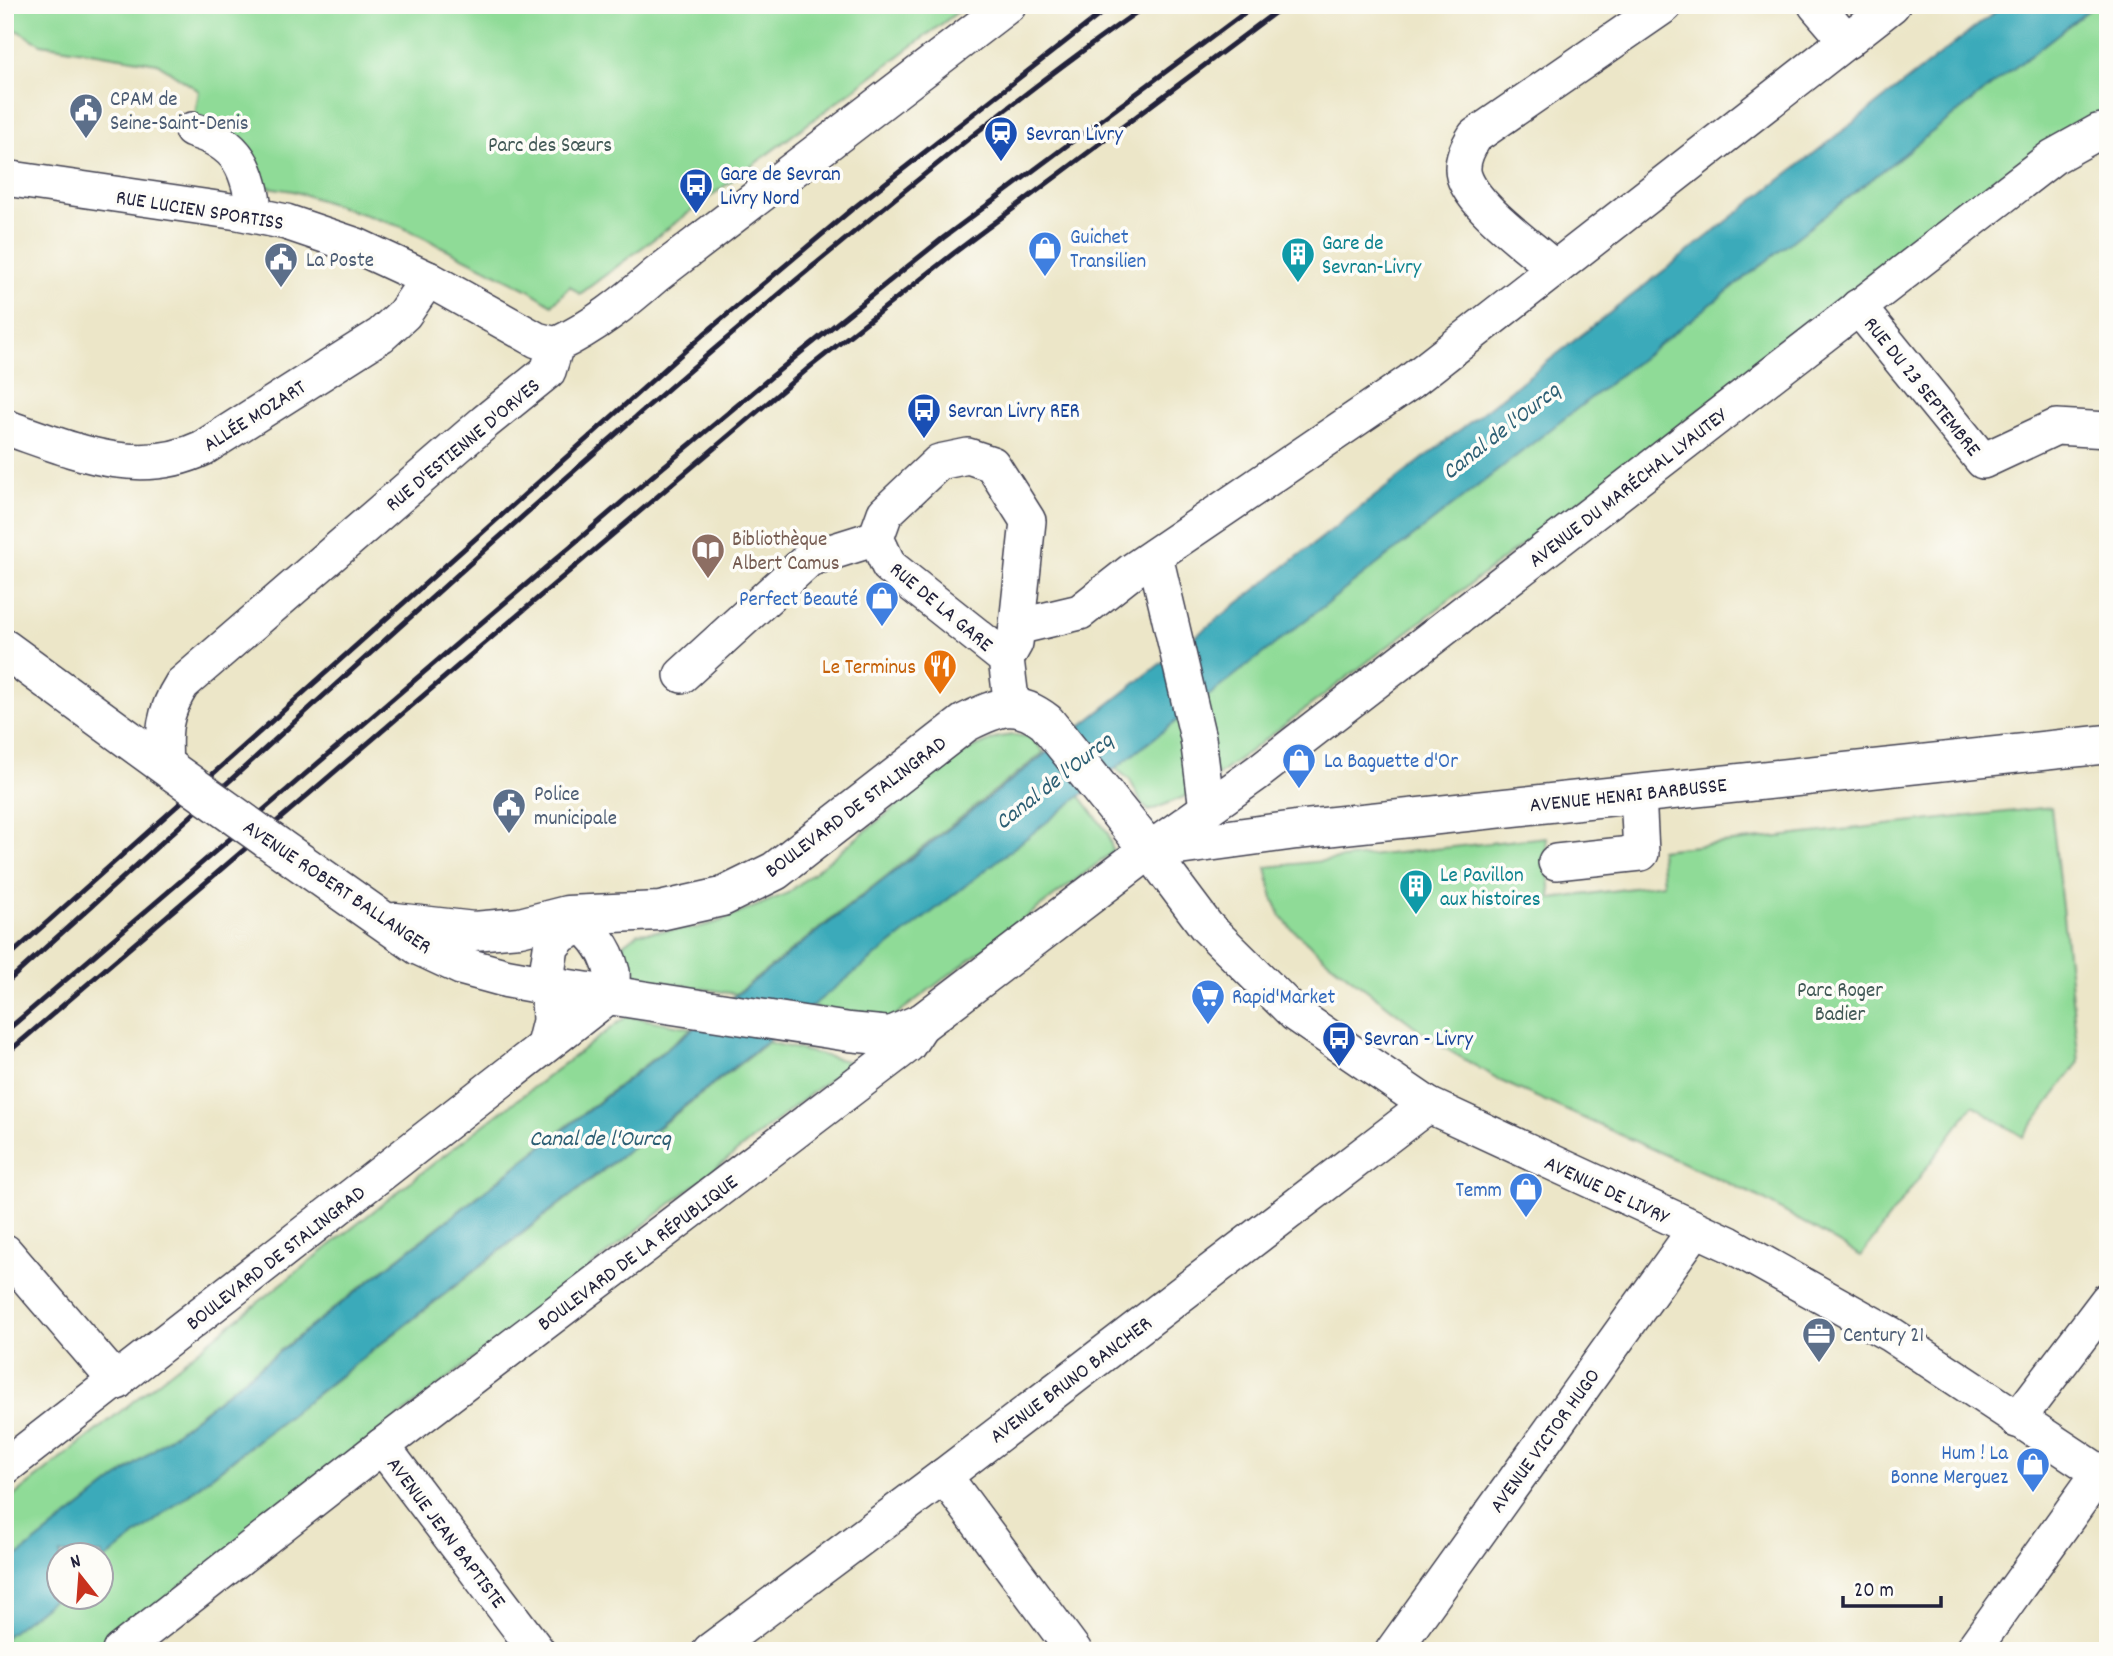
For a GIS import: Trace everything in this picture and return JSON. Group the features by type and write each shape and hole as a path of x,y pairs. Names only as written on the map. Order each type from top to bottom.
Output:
{"main road":[{"name":"AVENUE ROBERT BALLANGER","path":"5,649 276,846 419,946 461,966 550,986 849,1032 891,1036 923,1022"},
{"path":"1012,707 1030,709 1046,722 1149,850"},
{"name":"BOULEVARD DE STALINGRAD","path":"385,920 474,931 660,911 722,897 775,871 965,723 992,710 1012,707"},
{"name":"AVENUE HENRI BARBUSSE","path":"1149,850 1296,830 2108,744"},
{"name":"BOULEVARD DE LA RÉPUBLIQUE","path":"923,1022 1149,850"}],"street":[{"path":"556,345 579,334 620,307 656,275 1008,5"},
{"path":"1555,269 1478,202 1464,175 1465,152 1475,135 1664,5"},
{"path":"1816,5 1847,41"},
{"path":"1018,614 1080,612 1144,564 1410,382 1892,5"},
{"path":"192,130 220,141 234,152 243,164 251,184 255,215"},
{"name":"AVENUE DU MARÉCHAL LYAUTEY","path":"1149,850 1257,773 2053,157 2098,132 2108,131"},
{"name":"RUE LUCIEN SPORTISS","path":"5,178 255,215 286,222 358,246 428,279 537,340 556,345"},
{"name":"ALLÉE MOZART","path":"5,427 116,461 139,463 186,456 203,448 381,335 404,314 428,279"},
{"name":"RUE DU 23 SEPTEMBRE","path":"1858,307 1983,461 2056,427 2108,429"},
{"name":"RUE D'ESTIENNE D'ORVES","path":"169,769 165,719 171,701 182,684 548,371 556,345"},
{"name":"RUE DE LA GARE","path":"1006,659 890,566 876,538 885,513 939,462 968,456 992,464 1028,521 1015,643 1006,659 1012,707"},
{"path":"682,674 809,559 876,538"},
{"path":"1144,564 1198,738 1207,809"},
{"path":"1556,862 1641,853 1638,793"},
{"name":"AVENUE DE LIVRY","path":"1149,850 1206,926 1294,1014 1428,1105 1730,1244 1890,1334 2104,1475"},
{"path":"589,917 612,974 610,995"},
{"name":"BOULEVARD DE STALINGRAD","path":"544,1045 550,1021 548,967 551,947 562,934 589,917"},
{"name":"BOULEVARD DE STALINGRAD","path":"5,1467 610,995"},
{"name":"BOULEVARD DE LA RÉPUBLIQUE","path":"120,1651 908,1045 923,1022"},
{"name":"AVENUE BRUNO BANCHER","path":"710,1651 944,1476 1428,1105"},
{"name":"AVENUE VICTOR HUGO","path":"1393,1651 1695,1230"},
{"path":"5,1252 117,1382"},
{"path":"2017,1420 2108,1300"},
{"name":"AVENUE JEAN BAPTISTE","path":"382,1447 537,1651"},
{"path":"1972,1651 2104,1475"},
{"path":"944,1476 1074,1651"}],"green space":[{"name":"Parc des Sœurs","path":"5,5 967,5 580,294 570,286 552,305 527,289 402,227 293,191 261,186 195,115 199,91 157,63 41,44 16,30 5,28"},
{"path":"2095,5 2108,5 2108,110 2082,120 1196,792 1149,811 1142,804 1130,780 1115,768"},
{"path":"999,737 1031,737 1044,752 736,994 638,978 622,945 638,933 696,928 718,922 788,893 963,753"},
{"path":"1080,796 1108,833 1113,852 889,1020 810,1007"},
{"name":"Parc Roger Badier","path":"2051,807 2079,1062 2023,1137 1973,1105 1861,1256 1759,1197 1505,1083 1438,1044 1326,959 1290,927 1281,916 1273,898 1266,867 1546,837 1551,899 1663,884 1660,850"},
{"path":"627,1016 692,1028 5,1566 5,1503 443,1156"},
{"path":"768,1042 851,1062 97,1651 5,1651 5,1637 46,1605 46,1610 116,1610 116,1551"}],"water":[{"name":"Canal de l'Ourcq","path":"2004,5 2095,5 116,1551 116,1540 46,1540 46,1605 5,1637 5,1566"}],"railway":[{"path":"5,960 704,334 851,210 1112,5"},
{"path":"5,984 506,531 710,353 977,132 1147,5"},
{"path":"5,1032 650,478 800,353 943,238 1255,5"},
{"path":"5,1055 811,366 954,253 1285,5"}],"place":[{"name":"CPAM de Seine-Saint-Denis","path":"86,140"},
{"name":"Sevran Livry","path":"1001,163"},
{"name":"Gare de Sevran Livry Nord","path":"696,215"},
{"name":"Guichet Transilien","path":"1045,278"},
{"name":"Gare de Sevran-Livry","path":"1298,284"},
{"name":"La Poste","path":"281,289"},
{"name":"Sevran Livry RER","path":"924,440"},
{"name":"Bibliothèque Albert Camus","path":"708,580"},
{"name":"Perfect Beauté","path":"882,628"},
{"name":"Le Terminus","path":"940,696"},
{"name":"La Baguette d'Or","path":"1299,790"},
{"name":"Police municipale","path":"509,835"},
{"name":"Le Pavillon aux histoires","path":"1416,916"},
{"name":"Rapid'Market","path":"1208,1026"},
{"name":"Sevran - Livry","path":"1339,1068"},
{"name":"Temm","path":"1526,1219"},
{"name":"Century 21","path":"1819,1364"},
{"name":"Hum ! La Bonne Merguez","path":"2033,1494"}]}
